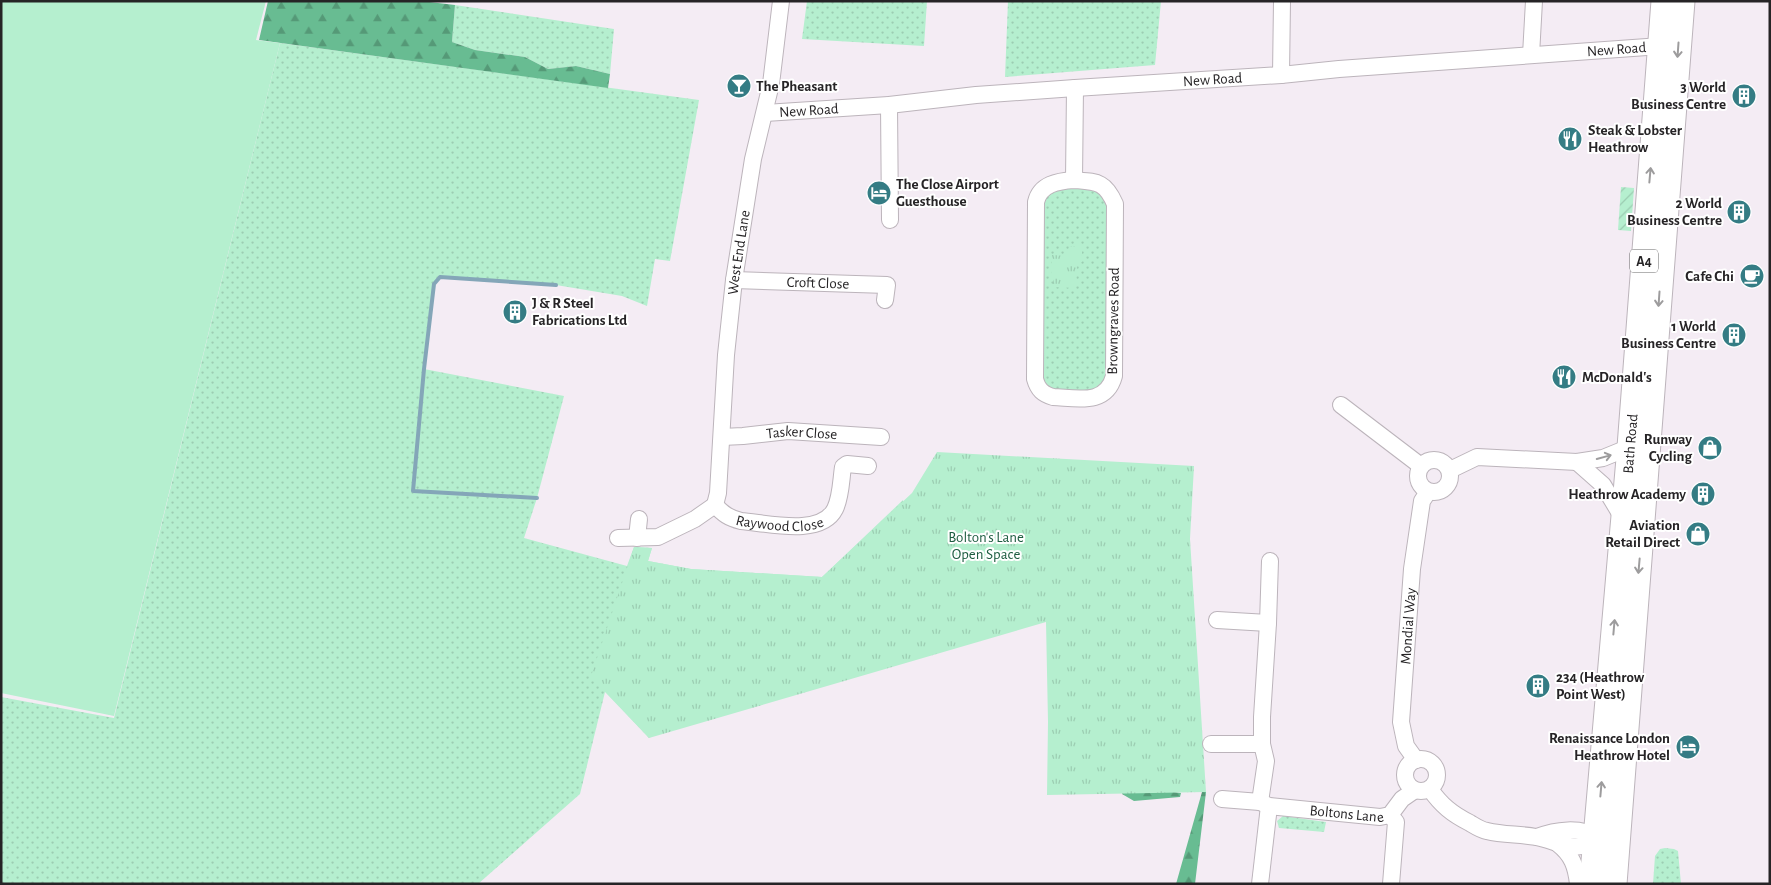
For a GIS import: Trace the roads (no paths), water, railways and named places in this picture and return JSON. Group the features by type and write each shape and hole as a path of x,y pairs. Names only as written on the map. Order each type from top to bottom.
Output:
{"highway":[{"name":"Bath Road","path":"1614,884 1608,839 1624,520 1664,1"},
{"name":"Bath Road","path":"1592,884 1608,839 1682,1"}],"street":[{"name":"West End Lane","path":"714,506 718,493 726,355 734,280 753,159 765,113 776,48 781,1"},
{"path":"1282,1 1282,74"},
{"path":"1531,55 1534,1"},
{"name":"New Road","path":"765,113 889,105 976,95 1661,46"},
{"path":"1074,180 1075,88"},
{"path":"889,105 890,220"},
{"name":"Browngraves Road","path":"1074,180 1098,182 1108,190 1114,204 1114,376 1112,384 1107,391 1100,396 1089,398 1053,397 1041,391 1035,379 1036,202 1043,188 1055,182 1074,180"},
{"name":"Croft Close","path":"734,280 887,285 885,300"},
{"path":"1341,405 1421,466"},
{"name":"Tasker Close","path":"722,437 788,431 881,437"},
{"path":"1450,470 1476,457 1577,462 1603,458 1630,447"},
{"path":"1434,460 1444,463 1450,470 1450,481 1444,490 1428,492 1420,485 1418,475 1421,466 1425,462 1434,460"},
{"path":"1577,462 1603,485 1624,520"},
{"name":"Raywood Close","path":"714,506 731,519 741,521 806,527 819,524 828,518 836,508 843,467 846,464 868,466"},
{"name":"Mondial Way","path":"1416,760 1406,746 1401,722 1412,569 1422,502 1428,492"},
{"path":"618,538 649,539 662,536 694,520 714,506"},
{"path":"637,538 639,519"},
{"path":"1260,884 1266,761 1262,744 1262,717 1270,560"},
{"path":"1217,620 1268,623"},
{"path":"1211,744 1262,744"},
{"path":"1422,790 1436,780 1436,770 1426,760 1416,760 1408,766 1405,775 1407,784 1422,790 1453,815 1485,831 1538,837 1558,844 1580,848 1608,839"},
{"name":"Boltons Lane","path":"1222,799 1380,817 1390,814 1402,799 1422,790"},
{"path":"1390,814 1396,822 1391,884"},
{"path":"1538,837 1548,833 1578,830 1587,831 1608,839"},
{"path":"1558,844 1567,851 1574,862 1578,884"}],"waterway":[{"path":"537,498 413,491 434,284 440,277 556,285"}],"place":[{"name":"The Pheasant","path":"739,86"},
{"name":"3 World Business Centre","path":"1744,96"},
{"name":"Steak & Lobster Heathrow","path":"1570,139"},
{"name":"The Close Airport Guesthouse","path":"879,193"},
{"name":"2 World Business Centre","path":"1739,212"},
{"name":"Cafe Chi","path":"1752,276"},
{"name":"J & R Steel Fabrications Ltd","path":"515,312"},
{"name":"1 World Business Centre","path":"1734,335"},
{"name":"McDonald's","path":"1564,377"},
{"name":"Runway Cycling","path":"1710,448"},
{"name":"Heathrow Academy","path":"1703,494"},
{"name":"Aviation Retail Direct","path":"1698,534"},
{"name":"234 (Heathrow Point West)","path":"1538,686"},
{"name":"Renaissance London Heathrow Hotel","path":"1688,747"}],"park label":[{"name":"Bolton's Lane Open Space","path":"986,546"}]}
